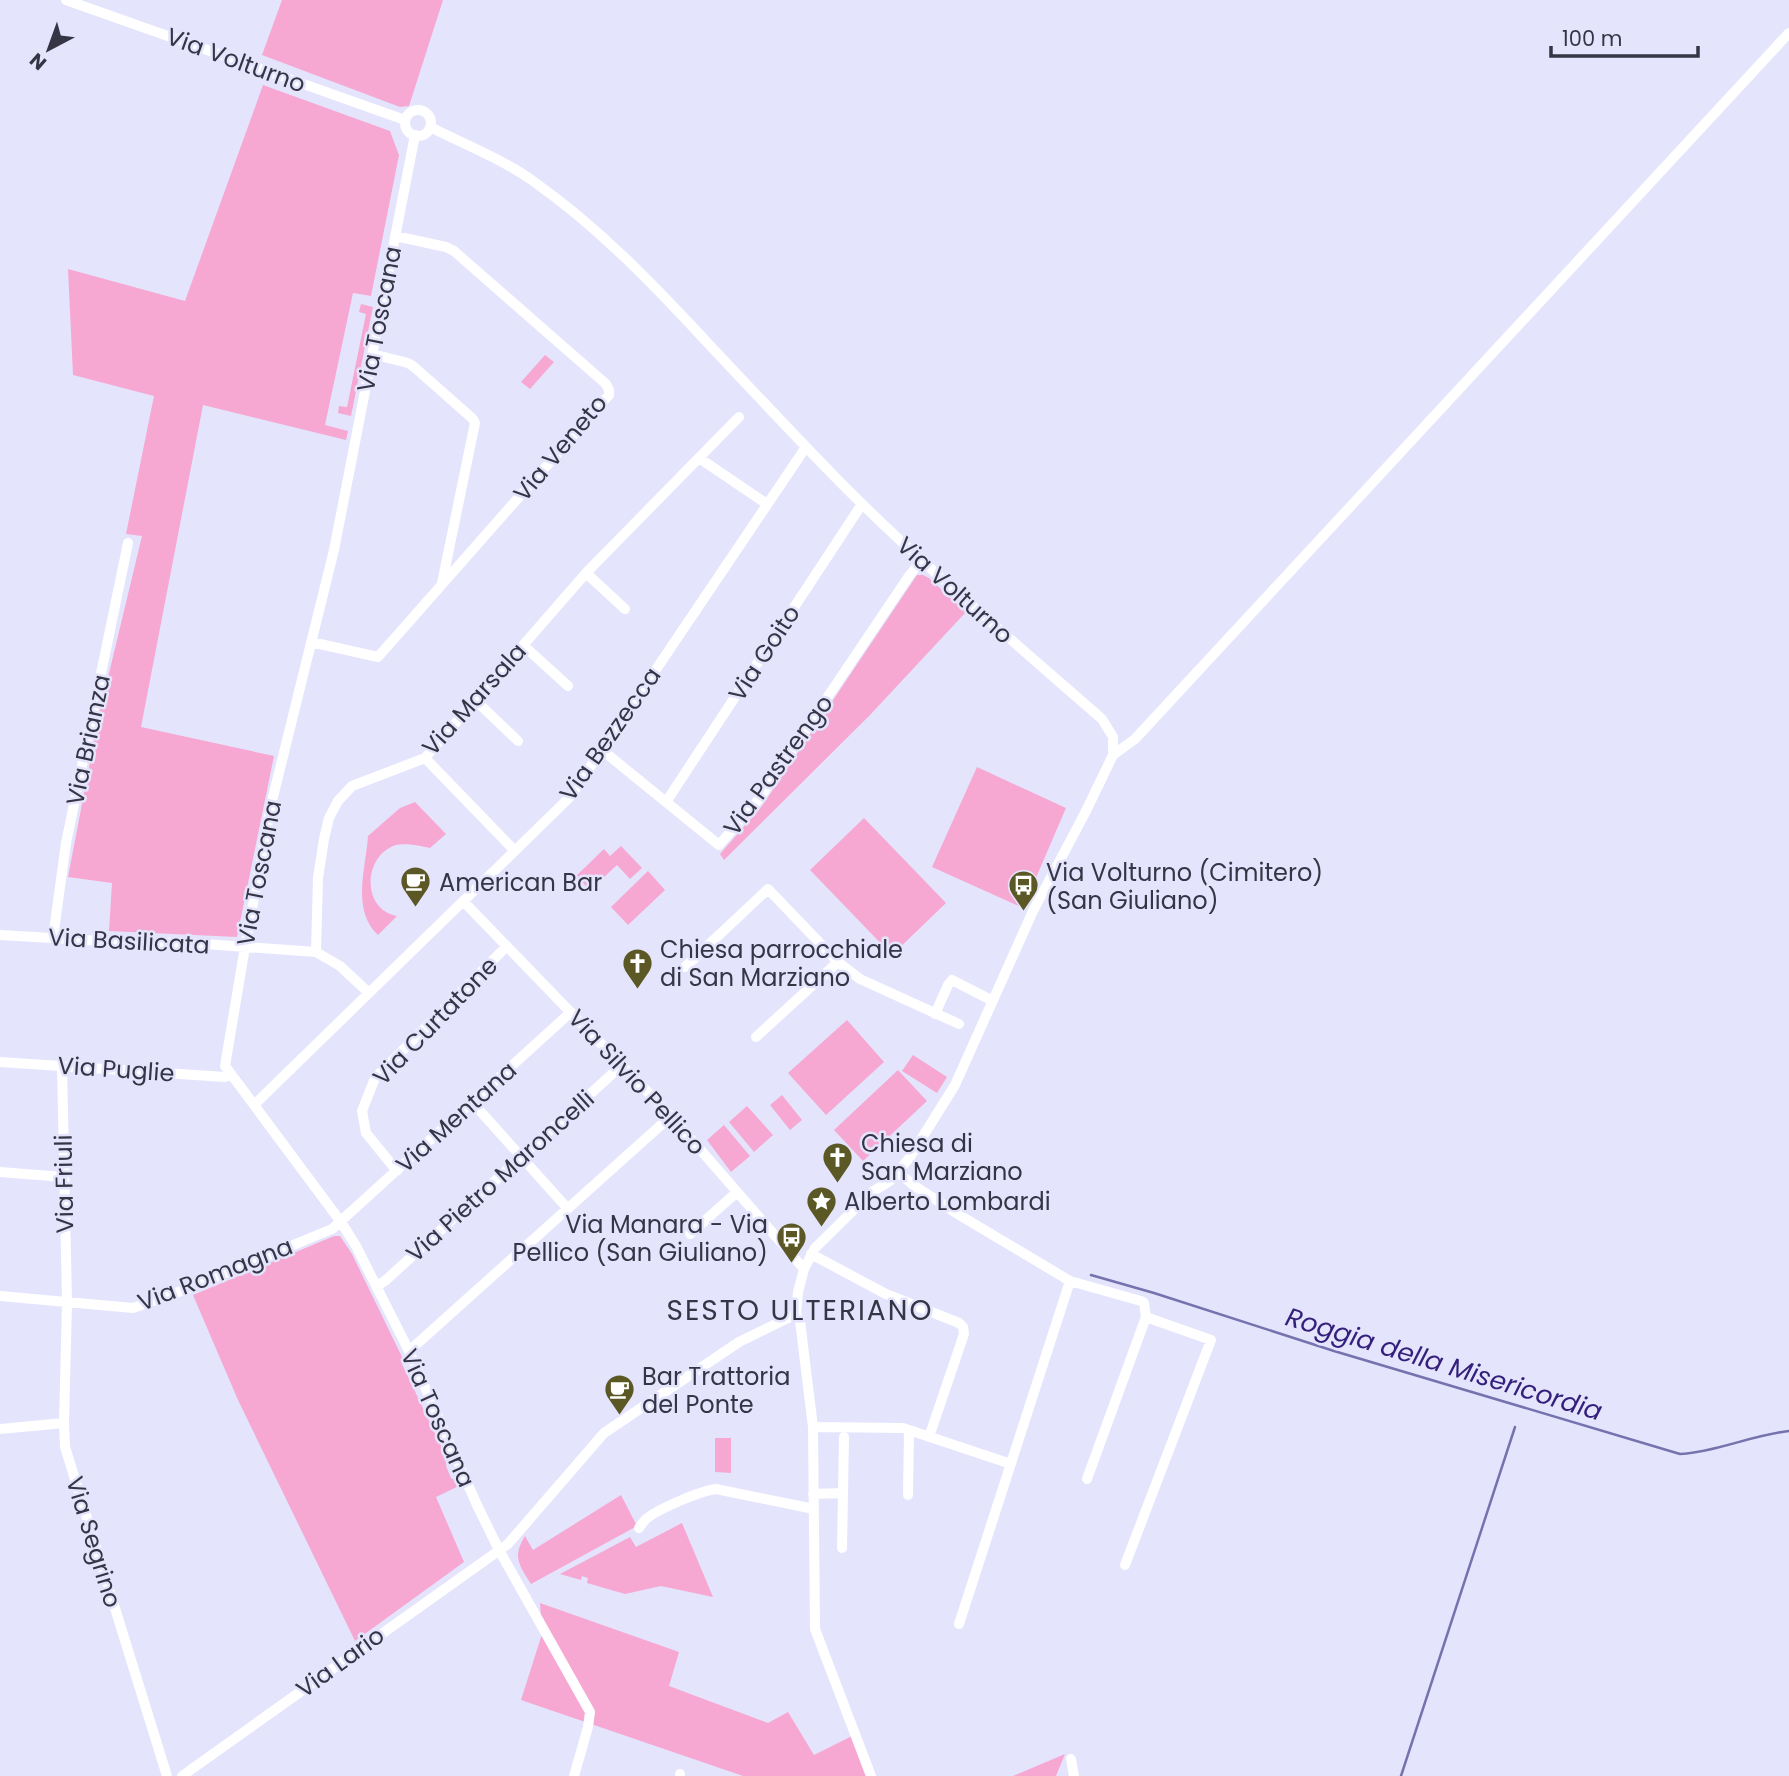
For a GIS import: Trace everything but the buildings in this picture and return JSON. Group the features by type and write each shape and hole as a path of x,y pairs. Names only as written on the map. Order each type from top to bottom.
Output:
{"street":[{"name":"Via Volturno","path":"66,0 405,121 410,113 421,111 428,116 430,127 531,180 593,226 649,281 862,505 921,561 1102,719 1113,737 1112,755"},
{"path":"871,1776 815,1629 813,1427 800,1321 796,1314 798,1292 811,1254 872,1192 890,1181 898,1172 955,1085 1033,911 1085,813 1112,755 1135,738 1789,33"},
{"path":"405,121 408,132 415,135 424,134 430,127"},
{"name":"Via Toscana","path":"415,135 334,550 271,805 225,1066 356,1246 409,1352 499,1550 590,1712 574,1776"},
{"name":"Via Veneto","path":"311,642 378,657 609,395 610,390 606,384 454,251 395,236"},
{"path":"372,354 413,366 475,423 442,586"},
{"name":"Via Marsala","path":"316,952 318,878 324,839 338,801 352,786 425,758 586,573 739,417"},
{"name":"Via Bezzecca","path":"254,1105 570,797 806,447"},
{"path":"699,458 767,504"},
{"name":"Via Goito","path":"666,802 862,505"},
{"name":"Via Brianza","path":"53,938 66,844 128,542"},
{"name":"Via Pastrengo","path":"602,750 719,845 759,799 921,561"},
{"path":"586,573 625,609"},
{"path":"523,645 568,687"},
{"path":"475,700 518,741"},
{"path":"425,758 514,851"},
{"path":"685,967 768,889 838,962 860,979 959,1024"},
{"name":"Via Silvio Pellico","path":"463,901 671,1115 804,1269"},
{"name":"Via Basilicata","path":"0,935 316,952 340,966 369,993"},
{"name":"Via Curtatone","path":"397,1171 366,1133 362,1111 374,1078 507,946"},
{"path":"756,1037 838,962"},
{"path":"935,1013 953,980 993,1001"},
{"name":"Via Mentana","path":"341,1222 571,1012"},
{"name":"Via Puglie","path":"0,1062 225,1077 230,1074"},
{"name":"Via Pietro Maroncelli","path":"377,1286 622,1065"},
{"name":"Via Friuli","path":"62,1066 67,1302"},
{"path":"472,1102 568,1209"},
{"path":"409,1352 671,1115"},
{"path":"0,1172 64,1177"},
{"path":"898,1172 961,1216 1070,1280 1144,1303 1146,1317 1087,1479"},
{"path":"690,1234 737,1192"},
{"name":"Via Romagna","path":"0,1296 134,1308 332,1229 341,1222"},
{"path":"811,1254 887,1294 963,1327 964,1334 929,1437"},
{"path":"959,1624 1070,1280"},
{"name":"Via Segrino","path":"67,1302 65,1447 167,1776"},
{"name":"Via Lario","path":"182,1776 508,1544 604,1433 739,1342 796,1314"},
{"path":"1125,1565 1211,1340 1146,1317"},
{"path":"0,1429 64,1423"},
{"path":"813,1427 903,1428 1011,1464"},
{"path":"908,1495 909,1430"},
{"path":"842,1548 844,1437"},
{"path":"639,1528 647,1518 706,1490 716,1489 814,1509"},
{"path":"813,1494 843,1493"},
{"path":"1071,1759 1074,1776"}],"shaded area":[{"path":"282,0 443,0 409,106 400,107 262,55"},
{"path":"263,85 390,131 399,155 371,296 353,293 325,425 348,431 346,440 203,405 141,727 274,756 237,937 109,931 112,883 68,877 99,715 142,536 126,534 154,396 73,375 68,269 185,301"},
{"path":"361,304 373,307 351,416 338,413 339,406 347,407 366,314 359,312"},
{"path":"545,355 554,362 530,389 521,382"},
{"path":"917,575 929,578 966,612 870,715 724,860 720,854 762,806"},
{"path":"977,767 1066,808 1023,908 932,867"},
{"path":"415,802 446,834 430,848 396,845 377,859 372,870 372,894 385,912 397,916 378,935 370,925 362,901 368,836 400,808"},
{"path":"864,818 946,903 892,955 810,870"},
{"path":"621,846 642,868 630,879 617,865 590,890 576,876 604,849 610,856"},
{"path":"648,871 665,890 628,925 611,907"},
{"path":"847,1020 884,1062 826,1115 788,1073"},
{"path":"913,1055 947,1077 937,1093 902,1071"},
{"path":"898,1070 927,1101 863,1161 834,1130"},
{"path":"782,1095 802,1120 790,1130 770,1105"},
{"path":"747,1106 773,1135 754,1152 729,1122"},
{"path":"724,1125 750,1156 731,1172 707,1140"},
{"path":"334,1236 340,1236 352,1254 403,1359 402,1364 448,1461 446,1466 451,1478 461,1485 436,1497 464,1562 355,1641 238,1400 193,1295"},
{"path":"715,1438 731,1438 731,1473 715,1472"},
{"path":"621,1495 637,1526 531,1584 518,1555 525,1536 533,1550"},
{"path":"682,1523 713,1597 661,1586 625,1594 587,1583 588,1578 582,1576 581,1580 560,1574 630,1537 636,1547"},
{"path":"540,1603 679,1652 669,1686 768,1723 788,1712 814,1755 852,1736 867,1776 743,1776 521,1700 542,1634"},
{"path":"1065,1754 1056,1776 1013,1776"}],"waterway":[{"name":"Roggia della Misericordia","path":"1091,1275 1680,1454 1789,1431"},
{"path":"1401,1776 1515,1427"}],"place":[{"name":"American Bar","path":"416,909"},
{"name":"Via Volturno (Cimitero) (San Giuliano)","path":"1023,913"},
{"name":"Chiesa parrocchiale di San Marziano","path":"637,990"},
{"name":"Chiesa di San Marziano","path":"838,1184"},
{"name":"Alberto Lombardi","path":"821,1228"},
{"name":"Via Manara - Via Pellico (San Giuliano)","path":"791,1265"},
{"name":"Bar Trattoria del Ponte","path":"619,1417"}],"district":[{"name":"SESTO ULTERIANO","path":"800,1310"}]}
